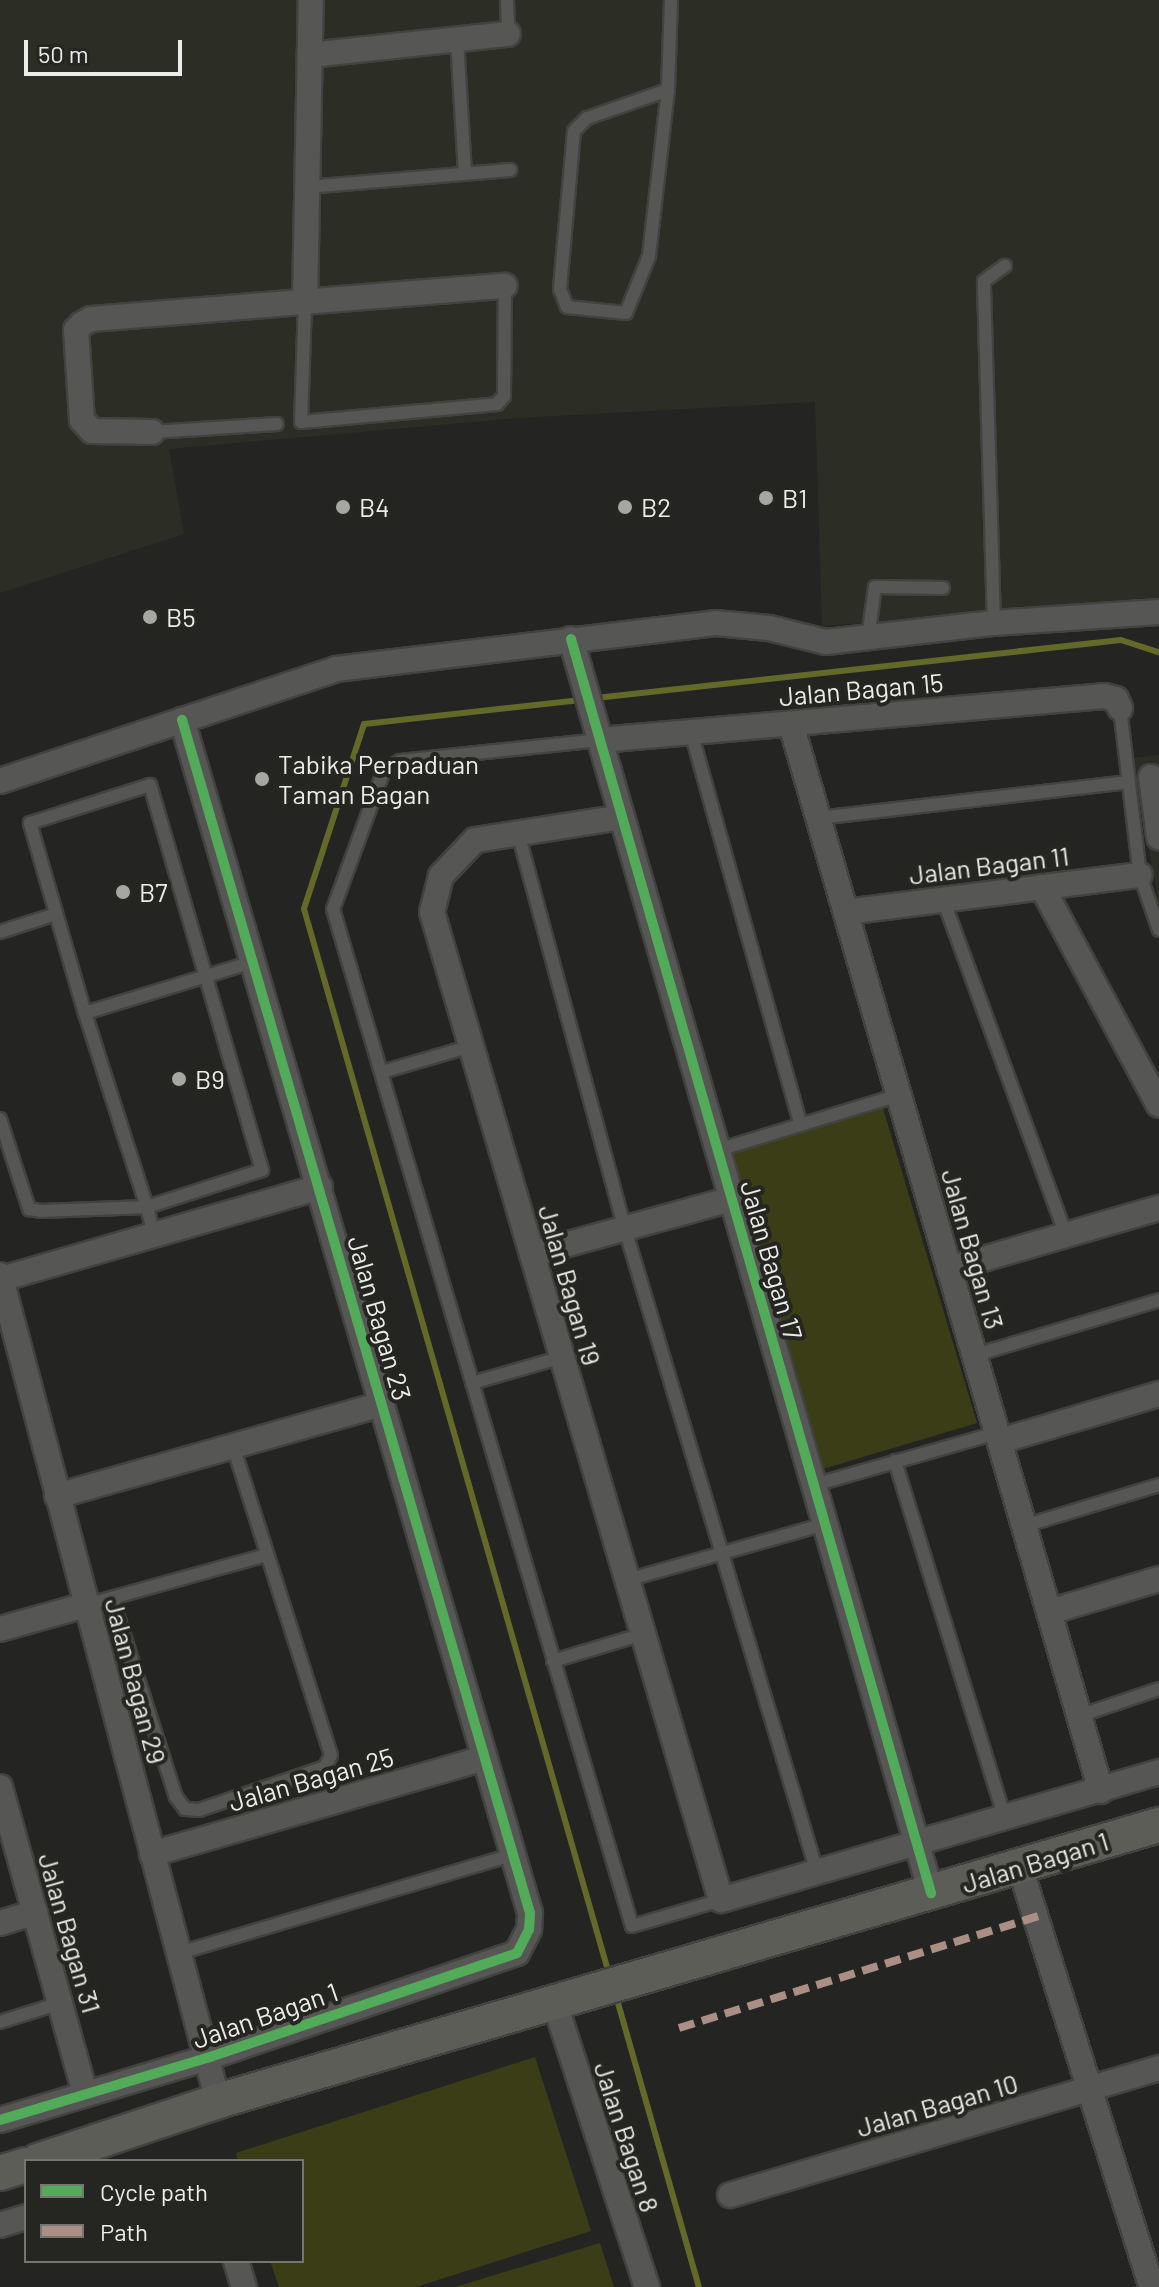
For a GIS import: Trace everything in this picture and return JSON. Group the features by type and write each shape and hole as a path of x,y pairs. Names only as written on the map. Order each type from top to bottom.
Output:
{"street":[{"path":"305,302 311,0"},
{"path":"310,55 508,34"},
{"path":"152,432 92,431 82,420 76,330 82,324 91,319 505,286"},
{"path":"0,781 336,669 715,623 769,628 826,642 994,623 1159,612"},
{"name":"Jalan Bagan 17","path":"571,639 931,1893"},
{"name":"Jalan Bagan 15","path":"597,729 691,732 1104,696 1116,699 1120,708"},
{"name":"Jalan Bagan 23","path":"182,720 530,1913 529,1929"},
{"name":"Jalan Bagan 13","path":"791,724 1101,1791"},
{"path":"1146,777 1159,837"},
{"name":"Jalan Bagan 19","path":"622,817 475,840 462,849 435,894 432,912 721,1900"},
{"name":"Jalan Bagan 11","path":"846,912 1140,875"},
{"path":"1042,887 1159,1105"},
{"path":"0,1277 320,1187"},
{"path":"532,1254 731,1199"},
{"path":"949,1269 1159,1208"},
{"name":"Jalan Bagan 29","path":"0,1277 218,2101"},
{"path":"998,1437 1159,1394"},
{"path":"57,1496 382,1404"},
{"path":"1049,1612 1159,1579"},
{"path":"0,1629 86,1605"},
{"name":"Jalan Bagan 25","path":"152,1854 484,1758"},
{"name":"Jalan Bagan 1","path":"721,1900 1159,1772"},
{"name":"Jalan Bagan 31","path":"0,1787 5,1825 35,1912 85,2094"},
{"name":"Jalan Bagan 1","path":"44,2159 218,2101 1159,1825"},
{"path":"1020,1867 1152,2287"},
{"path":"0,1923 35,1912"},
{"name":"Jalan Bagan 1","path":"0,2120 207,2058 517,1953 529,1929"},
{"name":"Jalan Bagan 8","path":"565,2001 647,2287"},
{"name":"Jalan Bagan 10","path":"730,2195 1159,2068"},
{"path":"0,2173 24,2166"},
{"path":"0,2225 24,2218"},
{"path":"237,2263 244,2287"}],"lane":[{"path":"507,0 508,34"},
{"path":"668,90 587,118 574,131 560,289 567,307 626,313 649,256 668,90 671,0"},
{"path":"457,39 465,174"},
{"path":"307,187 510,170"},
{"path":"994,623 984,281 1005,266"},
{"path":"305,302 301,422 497,404 504,396 505,286"},
{"path":"152,432 277,424"},
{"path":"868,638 870,590 875,587 943,588"},
{"path":"1120,708 1146,777 1140,875 1159,930"},
{"path":"597,729 400,761 384,770 333,909 632,1926 721,1900"},
{"path":"691,732 800,1123"},
{"path":"818,818 1146,777"},
{"path":"0,1119 29,1209 147,1207 262,1170 150,785 30,823 85,1013 147,1207 154,1235"},
{"path":"518,833 625,1229 817,1872"},
{"path":"943,899 1066,1235"},
{"path":"0,932 56,914"},
{"path":"85,1013 253,962"},
{"path":"382,1072 471,1046"},
{"path":"718,1150 899,1095"},
{"path":"975,1355 1159,1300"},
{"path":"472,1383 562,1357"},
{"path":"814,1485 895,1461 998,1437"},
{"path":"112,1598 176,1797 185,1809 199,1810 325,1767 331,1755 233,1446"},
{"path":"895,1461 1005,1818"},
{"path":"1024,1526 1159,1485"},
{"path":"627,1580 825,1524"},
{"path":"86,1605 266,1555"},
{"path":"553,1661 643,1634"},
{"path":"1079,1716 1159,1689"},
{"path":"179,1953 513,1855"},
{"path":"0,2022 60,2003"}],"shaded area":[{"path":"0,0 1159,0 1159,602 822,626 815,402 518,418 169,449 184,534 0,593"},
{"path":"1159,755 1159,903 1132,758"}],"green space":[{"path":"882,1105 977,1423 823,1469 728,1151"},
{"path":"535,2057 591,2231 416,2287 279,2287 271,2263 304,2263 304,2159 238,2159 236,2153"},
{"path":"600,2243 614,2287 455,2287"}],"waterway":[{"path":"596,698 1121,640 1159,652"},
{"path":"581,700 364,724 304,909 609,1974"},
{"path":"616,1996 699,2287"}],"marked path":[{"path":"679,2028 1039,1916"}],"cycle path":[{"path":"571,639 931,1893"},
{"path":"0,2120 207,2058 517,1953 529,1929 530,1913 182,720"}],"place":[{"name":"B1","path":"766,498"},
{"name":"B4","path":"343,507"},
{"name":"B2","path":"625,507"},
{"name":"B5","path":"150,617"},
{"name":"Tabika Perpaduan Taman Bagan","path":"262,779"},
{"name":"B7","path":"123,892"},
{"name":"B9","path":"179,1079"}]}
